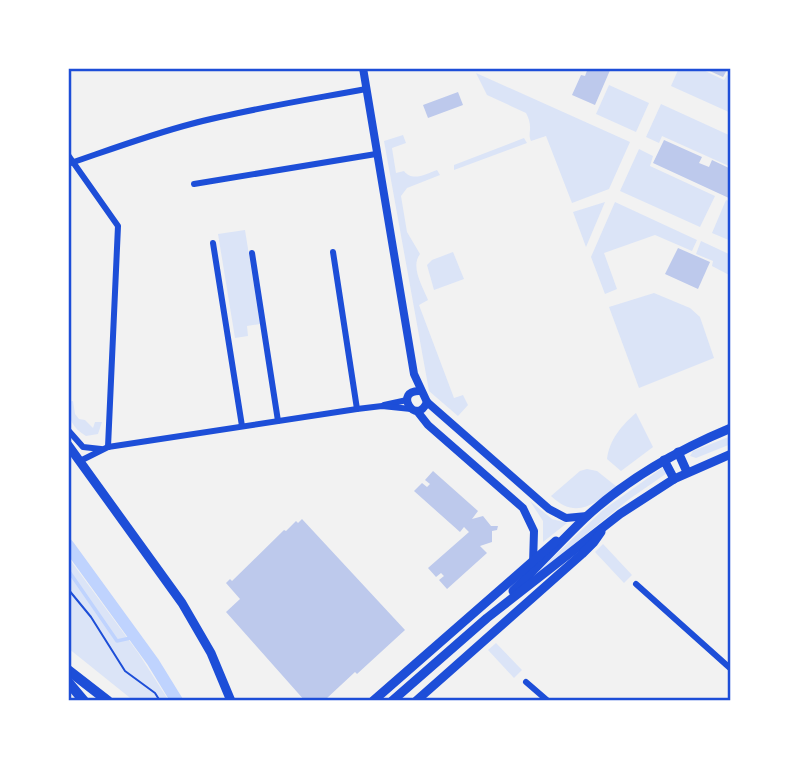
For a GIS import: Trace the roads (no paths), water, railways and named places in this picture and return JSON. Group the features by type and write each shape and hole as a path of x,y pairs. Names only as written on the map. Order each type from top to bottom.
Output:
{"main road":[{"path":"373,701 534,558 587,516 664,460 731,428"},
{"path":"68,445 192,620 211,653 231,701"},
{"path":"678,452 687,472"},
{"path":"392,701 487,618 604,526 674,479 731,454"},
{"path":"664,460 674,479"},
{"path":"487,618 587,516"},
{"path":"416,701 582,554 604,526"},
{"path":"68,670 108,701"},
{"path":"68,682 84,701"}],"street":[{"path":"362,68 414,374 421,391 427,402 556,514 573,518 587,516"},
{"path":"71,163 191,124 366,89"},
{"path":"194,184 376,154"},
{"path":"68,155 71,163 118,226 105,448"},
{"path":"213,243 242,426"},
{"path":"332,252 357,409"},
{"path":"252,253 278,421"},
{"path":"414,374 411,403 424,421 527,512 534,531 534,558 530,574"},
{"path":"411,403 415,391 421,391"},
{"path":"68,430 83,447 105,448 357,409 411,403 424,409 427,402"},
{"path":"80,461 105,448"},
{"path":"470,461 481,449"},
{"path":"636,583 731,669"},
{"path":"526,682 548,701"}],"waterway":[{"path":"68,545 153,662 177,701"},
{"path":"68,570 117,641 135,637"}]}
